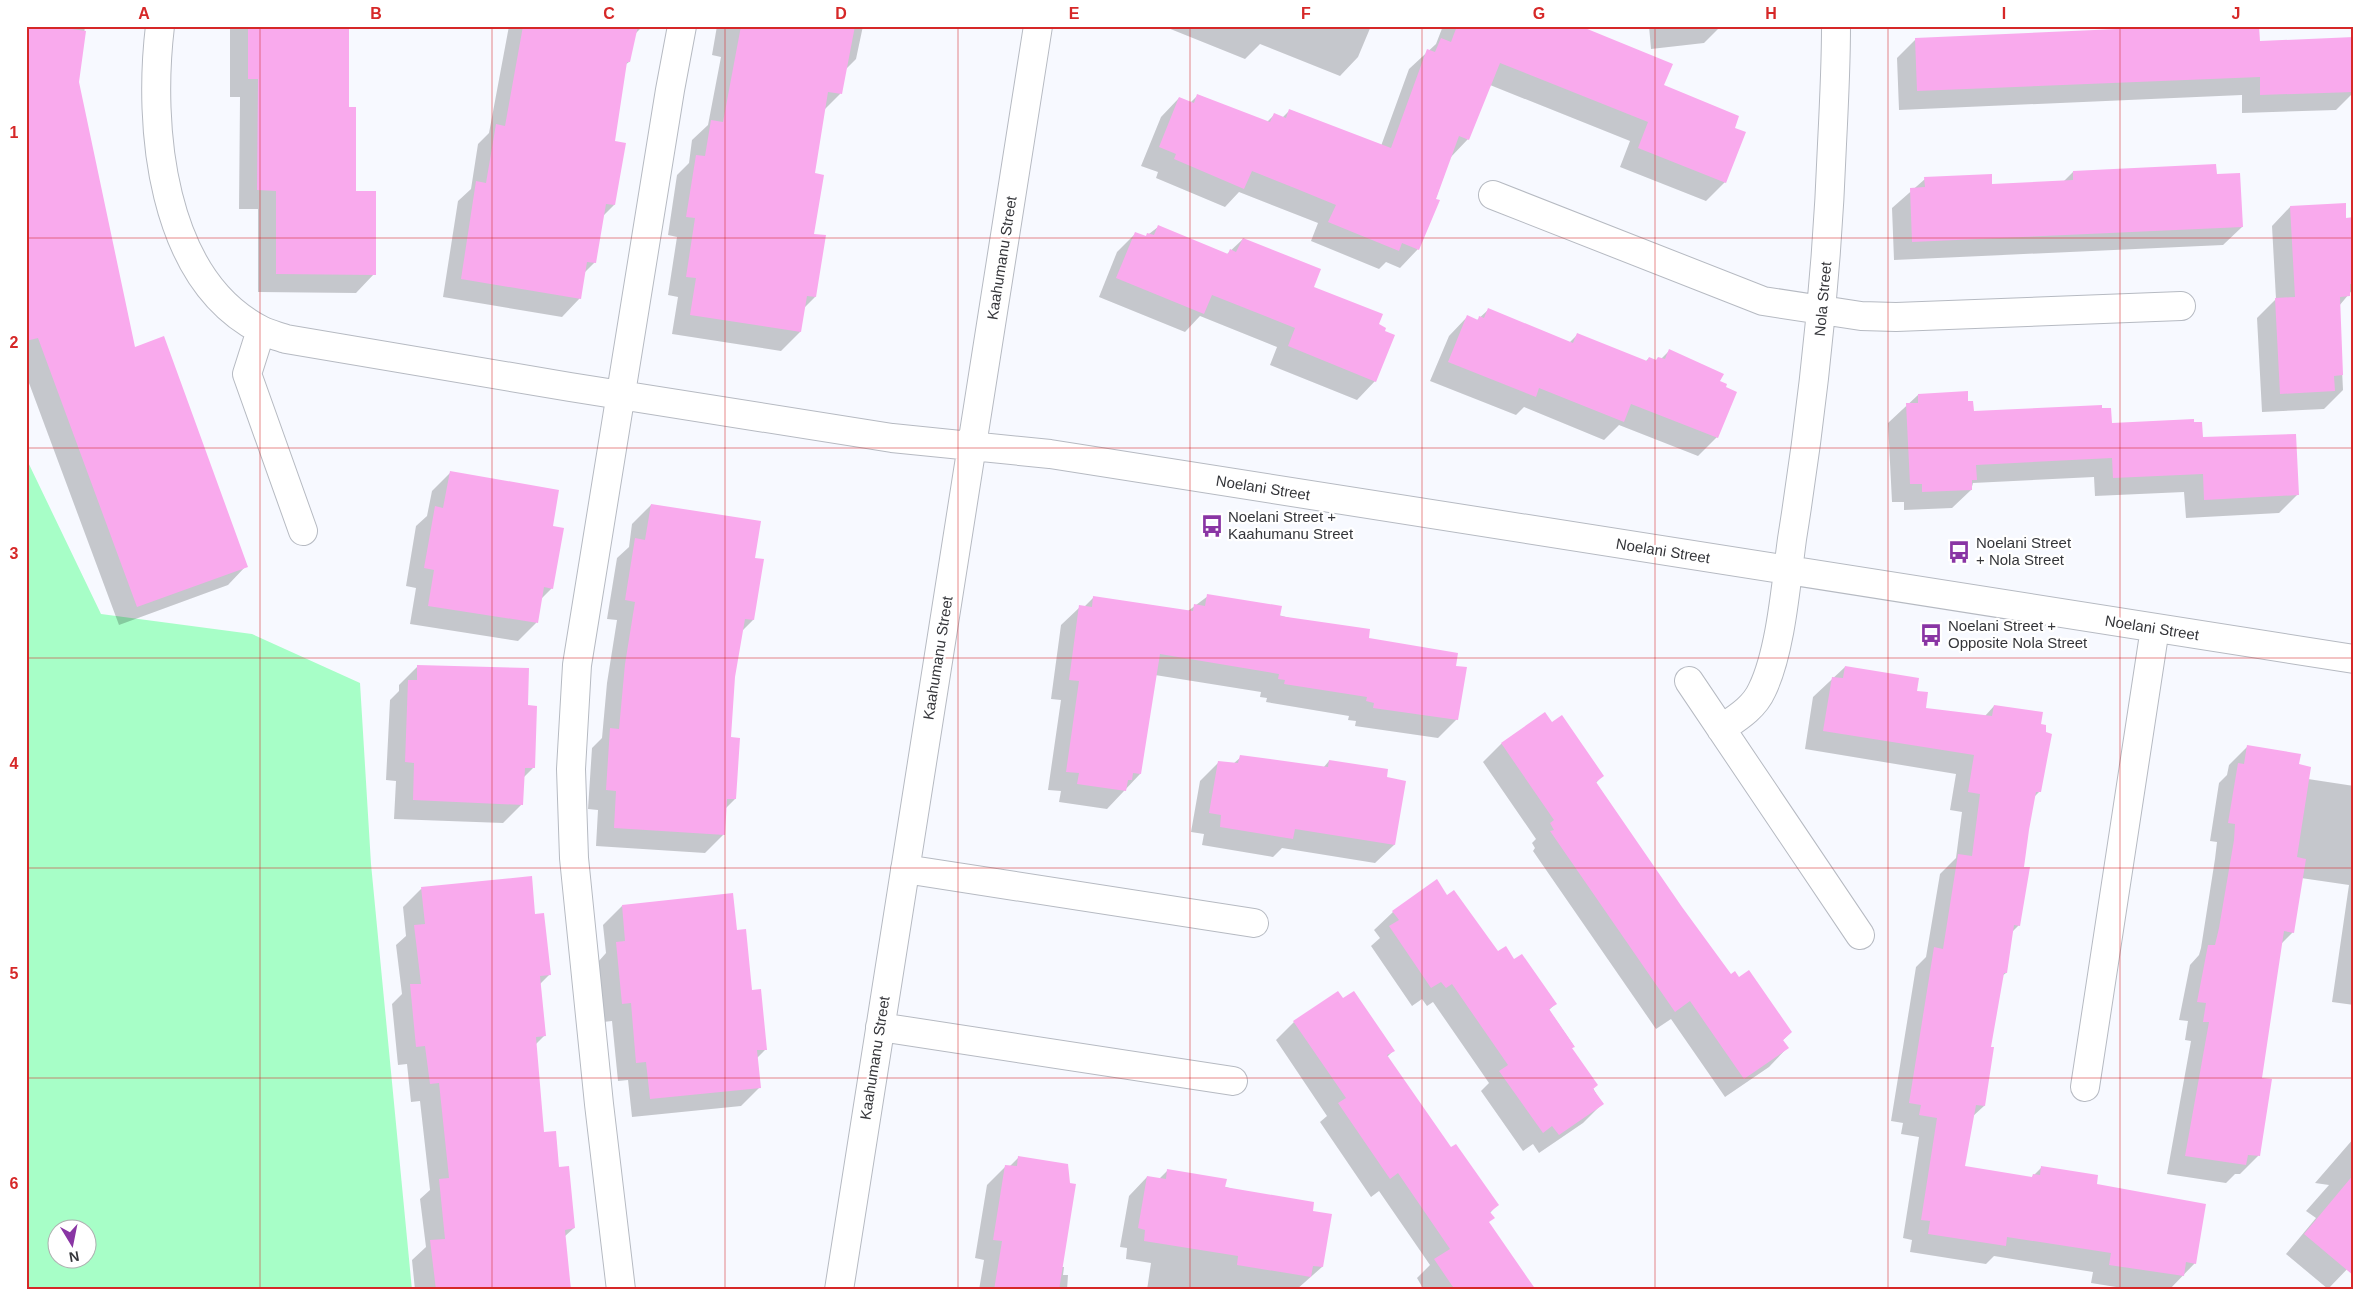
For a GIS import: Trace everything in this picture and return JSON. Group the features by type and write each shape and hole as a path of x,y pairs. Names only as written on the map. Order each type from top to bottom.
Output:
{"street":[{"name":"Noelani Street","path":"160,26 157,54 157,125 163,173 175,219 188,251 208,284 237,314 261,330 310,344 892,438 1059,456 2354,659"},
{"path":"621,1290 599,1104 575,868 571,769 577,665 682,26"},
{"name":"Kaahumanu Street","path":"839,1290 1038,26"},
{"name":"Nola Street","path":"1721,729 1747,710 1762,692 1771,667 1788,570 1814,395 1823,311 1829,216 1836,26"},
{"path":"1493,195 1763,301 1823,311 1861,316 1896,316 2181,306"},
{"path":"261,330 247,374 304,531"},
{"path":"2085,1088 2155,628"},
{"path":"1689,681 1860,935"},
{"path":"905,869 1254,922"},
{"path":"880,1026 1233,1081"}],"green space":[{"path":"26,458 101,614 252,634 360,683 371,864 412,1290 26,1290"}],"building":[{"path":"26,26 51,26 86,31 79,82 135,347 164,336 248,567 137,607 38,338 26,341"},
{"path":"248,26 349,26 349,107 356,107 356,191 376,191 376,275 276,274 276,191 257,190 258,79 248,79"},
{"path":"523,26 638,26 630,62 627,62 615,141 626,143 615,205 606,204 596,263 587,262 581,299 461,279 476,181 486,183 496,124 505,126"},
{"path":"741,26 855,26 842,94 828,92 815,173 824,175 814,234 826,235 816,297 807,296 801,332 690,315 696,278 686,277 695,218 686,217 696,155 705,156 711,120 723,122"},
{"path":"1457,26 1580,26 1673,64 1664,85 1739,116 1735,128 1746,132 1726,183 1638,148 1648,122 1500,63 1469,140 1459,136 1436,199 1440,200 1419,250 1402,243 1399,251 1328,222 1336,205 1252,171 1244,189 1174,159 1176,154 1159,147 1179,97 1194,103 1197,94 1270,122 1274,113 1286,118 1289,109 1391,148 1427,49 1435,52 1441,38 1451,42"},
{"path":"2185,26 2259,26 2260,41 2354,37 2354,92 2260,95 2260,77 1917,91 1915,38"},
{"path":"2216,164 2217,174 2240,173 2243,227 1912,242 1910,188 1925,187 1924,177 1992,174 1992,184 2073,180 2073,171"},
{"path":"2346,203 2346,218 2354,217 2354,284 2350,284 2350,296 2340,297 2343,375 2334,376 2335,391 2280,394 2275,298 2295,297 2290,206"},
{"path":"1158,225 1228,254 1230,249 1236,252 1243,238 1321,269 1314,287 1383,314 1379,324 1386,328 1385,331 1395,335 1376,382 1288,346 1295,328 1212,295 1204,314 1116,278 1135,232 1146,236 1147,233 1154,235"},
{"path":"1488,308 1573,343 1577,333 1647,361 1649,357 1656,360 1658,357 1665,359 1669,349 1724,374 1720,381 1727,384 1726,387 1737,392 1718,438 1631,404 1624,422 1539,388 1536,397 1448,362 1467,315 1478,320 1479,316 1484,318"},
{"path":"1968,391 1968,401 1973,401 1974,411 2102,405 2102,408 2111,408 2112,423 2194,419 2194,422 2202,422 2203,437 2296,434 2299,495 2204,500 2203,474 2113,478 2112,458 1976,465 1977,480 1972,480 1972,490 1922,492 1922,484 1910,484 1906,403 1918,403 1918,394"},
{"path":"450,471 559,490 553,526 564,528 553,589 544,587 538,623 428,606 434,570 424,568 435,506 443,508"},
{"path":"651,504 761,521 755,558 764,559 754,620 745,619 735,677 731,737 740,738 736,799 727,799 725,835 614,828 616,791 606,790 610,728 619,729 625,664 635,602 625,600 635,538 645,540"},
{"path":"1207,594 1282,606 1280,616 1370,629 1369,638 1458,653 1456,666 1467,667 1458,720 1373,708 1374,703 1366,701 1367,697 1284,684 1285,680 1278,679 1279,674 1160,654 1141,774 1133,773 1132,780 1128,780 1126,791 1077,784 1079,773 1066,772 1079,681 1069,680 1079,605 1092,607 1093,596 1193,611 1194,604 1205,606"},
{"path":"417,665 529,668 528,705 537,706 535,768 525,768 523,805 413,800 414,763 405,762 408,680 417,680"},
{"path":"1845,666 1919,678 1917,691 1928,692 1926,708 1992,716 1994,705 2043,712 2041,724 2046,725 2046,732 2052,734 2041,792 2036,792 2029,830 2024,867 2030,867 2020,926 2014,925 2007,973 2004,973 1991,1047 1994,1047 1985,1106 1976,1105 1965,1166 2032,1177 2033,1174 2040,1175 2041,1166 2098,1175 2097,1184 2206,1204 2196,1264 2186,1262 2184,1276 2109,1265 2111,1253 2007,1237 2006,1246 1928,1234 1930,1221 1921,1220 1937,1118 1919,1115 1921,1105 1909,1103 1934,947 1943,949 1958,854 1972,856 1980,794 1968,792 1974,755 1823,731 1832,677 1843,678"},
{"path":"1545,712 1552,722 1562,715 1604,776 1596,782 1682,907 1731,974 1735,971 1739,977 1749,970 1792,1032 1783,1040 1789,1048 1744,1079 1690,1001 1675,1012 1550,831 1554,830 1550,823 1554,820 1501,743"},
{"path":"2247,745 2301,754 2299,764 2311,767 2297,857 2306,859 2294,933 2284,931 2262,1078 2272,1079 2260,1156 2248,1155 2246,1165 2185,1156 2209,1022 2203,1022 2206,1003 2197,1002 2208,945 2215,945 2219,928 2234,840 2235,824 2228,823 2238,763 2244,764"},
{"path":"1240,755 1328,767 1329,760 1388,769 1387,777 1406,781 1395,845 1295,829 1293,839 1220,827 1221,815 1209,813 1218,761 1238,763"},
{"path":"532,876 535,914 544,913 551,975 540,976 546,1036 536,1037 544,1132 556,1131 559,1167 569,1166 575,1228 565,1230 571,1290 436,1290 430,1240 445,1239 439,1179 449,1178 439,1083 430,1084 425,1046 416,1047 410,984 421,984 414,925 425,924 421,887"},
{"path":"1437,879 1447,895 1454,890 1498,951 1506,946 1514,959 1522,954 1557,1004 1549,1009 1575,1047 1572,1048 1598,1085 1593,1089 1604,1104 1559,1135 1552,1126 1543,1133 1499,1071 1508,1065 1452,984 1446,988 1441,982 1431,988 1389,926 1399,920 1392,911"},
{"path":"733,893 737,930 746,929 752,990 761,989 767,1050 757,1050 761,1088 650,1099 646,1062 636,1063 631,1003 622,1004 616,942 625,941 622,905"},
{"path":"1338,991 1343,998 1354,991 1395,1051 1387,1055 1451,1147 1456,1144 1499,1205 1490,1212 1495,1218 1489,1222 1536,1290 1455,1290 1434,1259 1450,1249 1398,1173 1390,1179 1338,1103 1346,1098 1293,1021"},
{"path":"1018,1156 1068,1164 1070,1183 1076,1184 1059,1290 994,1290 1002,1241 993,1240 1005,1165 1017,1166"},
{"path":"1167,1169 1227,1179 1225,1187 1314,1202 1313,1211 1332,1214 1323,1267 1313,1266 1311,1277 1237,1265 1238,1256 1144,1241 1145,1230 1138,1228 1147,1176 1166,1179"},
{"path":"2354,1174 2354,1276 2304,1234"}],"place":[{"name":"Noelani Street + Kaahumanu Street","path":"1212,526"},
{"name":"Noelani Street + Nola Street","path":"1959,552"},
{"name":"Noelani Street + Opposite Nola Street","path":"1931,635"}]}
